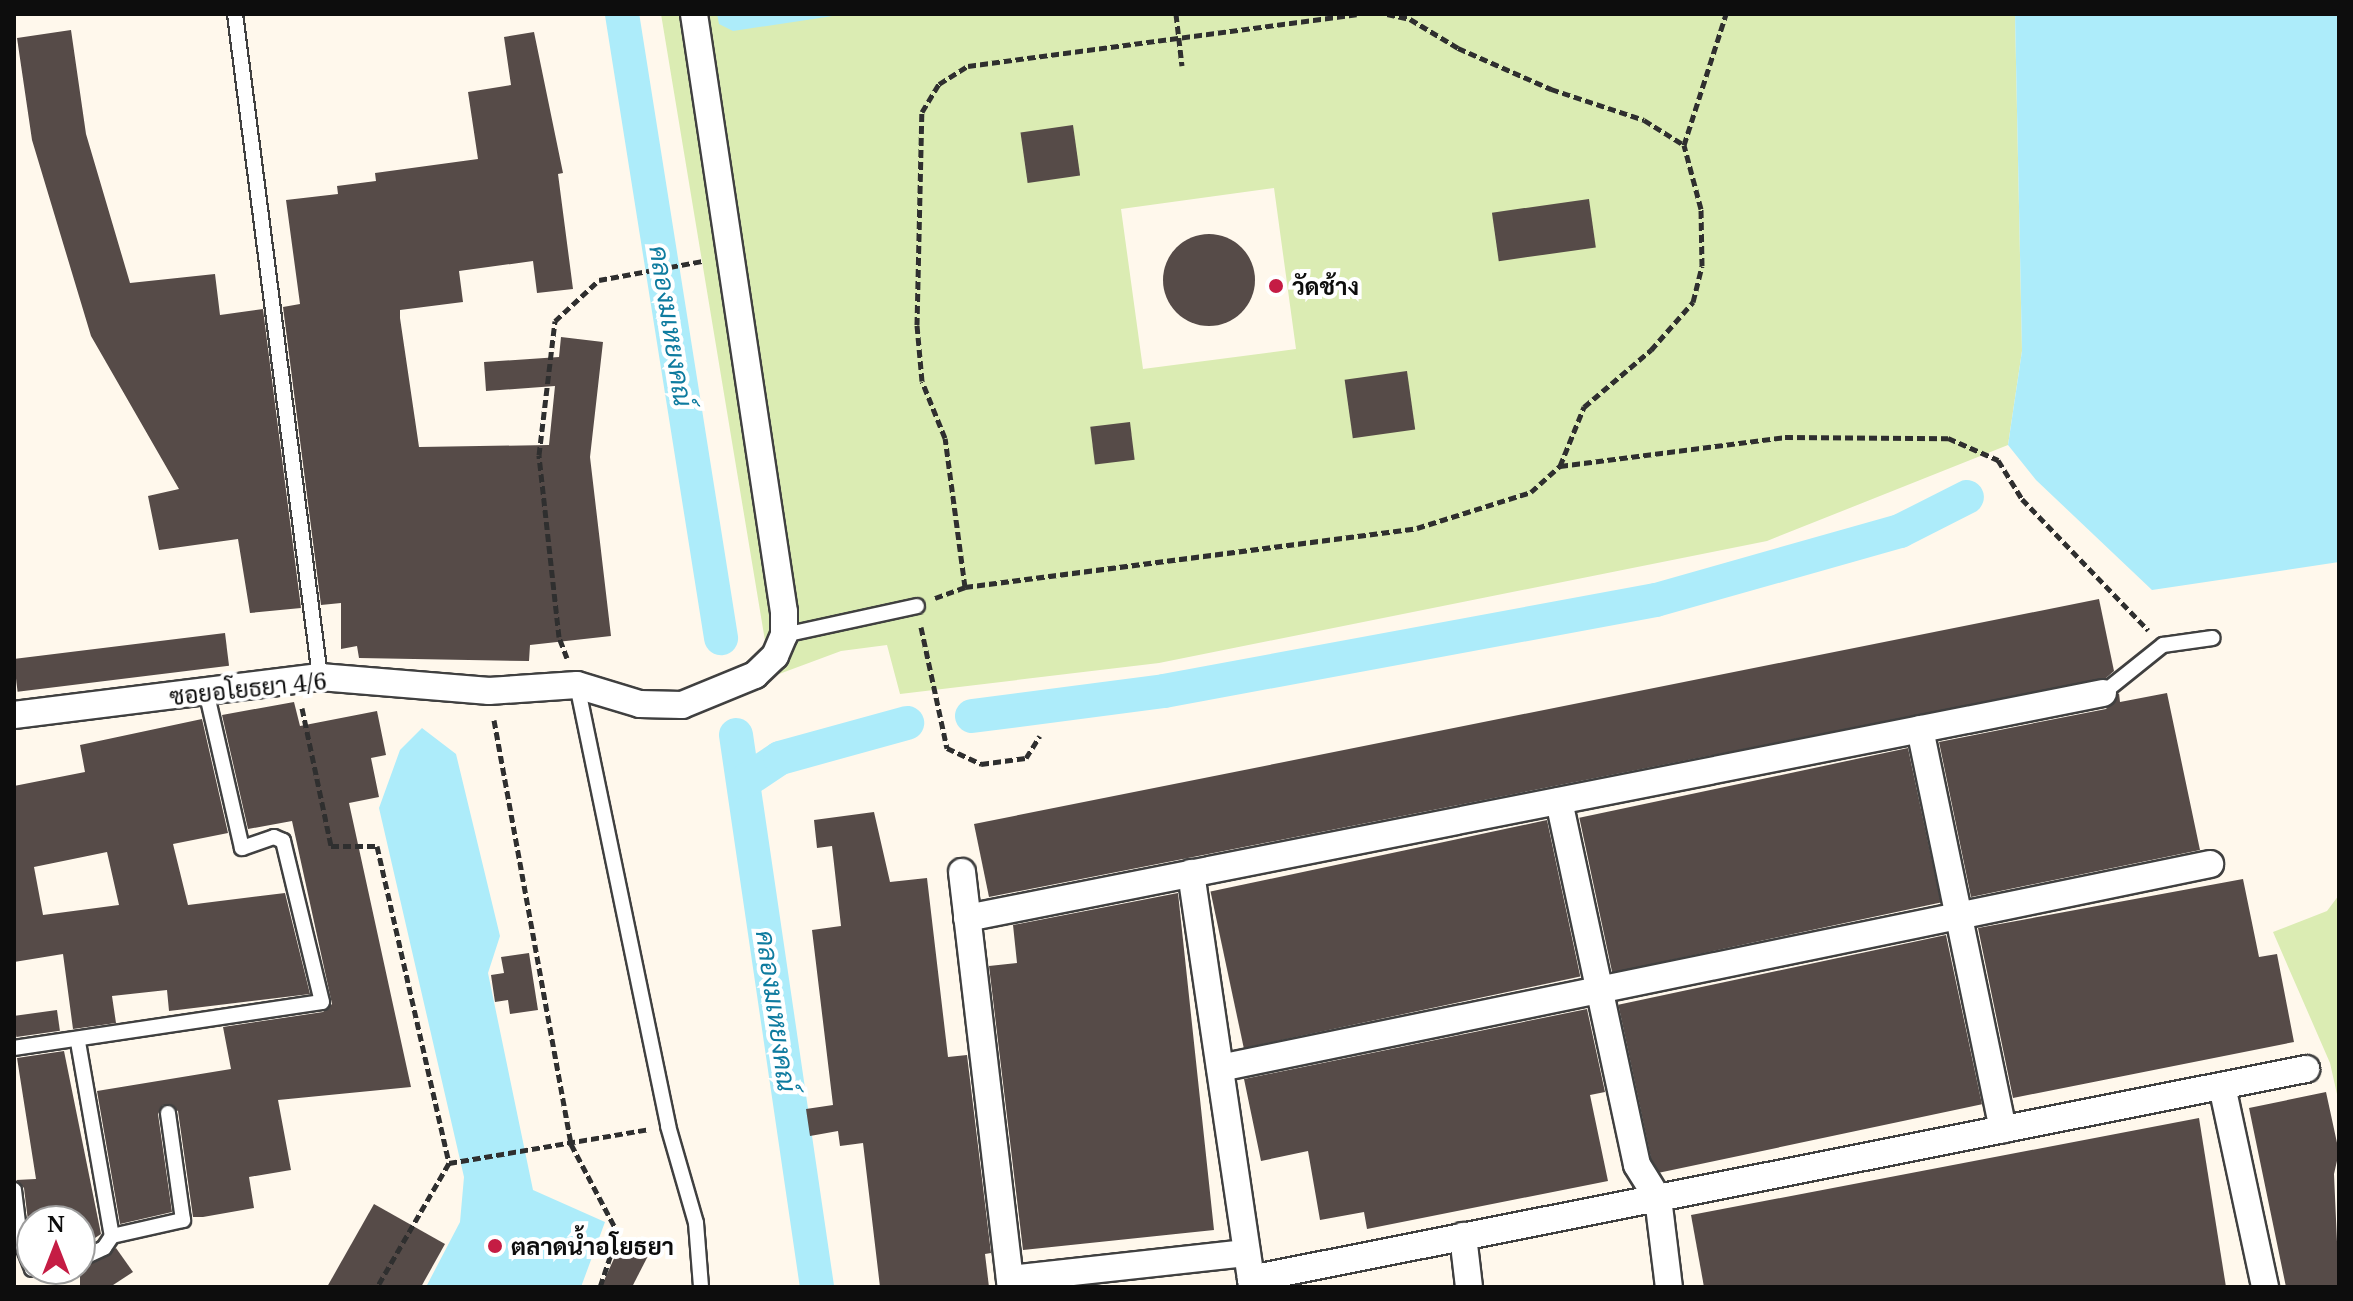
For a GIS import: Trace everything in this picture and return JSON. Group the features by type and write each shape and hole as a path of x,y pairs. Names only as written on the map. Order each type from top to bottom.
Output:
{"street":[{"path":"577,685 640,704 682,705 755,675 784,635 694,14"},
{"name":"ซอยอโยธยา 4/6","path":"14,715 308,679 489,691 577,685"},
{"path":"967,918 2103,693"},
{"path":"1920,729 2003,1129"},
{"path":"1559,801 1637,1165 1658,1198 1669,1287"},
{"path":"1220,1068 2210,864"},
{"path":"962,872 1011,1283 1250,1273 1463,1236 2306,1069"},
{"path":"1191,873 1250,1273"},
{"path":"2222,1086 2265,1287"},
{"path":"1463,1236 1469,1287"}],"lane":[{"path":"235,14 308,679"},
{"path":"784,635 917,606"},
{"path":"2103,693 2163,645 2213,638"},
{"path":"577,685 668,1126 696,1223 701,1287"},
{"path":"14,1048 78,1042 322,1002 283,841 274,837 242,848 206,691"},
{"path":"78,1042 112,1236"},
{"path":"96,1252 104,1248 112,1236 183,1220 168,1113"},
{"path":"14,1190 16,1223"}],"path":[{"path":"1176,14 1182,66"},
{"path":"965,587 945,438 922,381 917,325 922,112 939,84 968,66 1357,14"},
{"path":"1387,14 1410,19 1458,48 1551,89 1644,120 1684,145"},
{"path":"1040,736 1026,758 981,764 947,748 917,606 965,587 1417,528 1531,492 1560,466 1584,407 1651,350 1693,302 1702,266 1701,209 1684,145 1726,14"},
{"path":"577,685 559,637 539,455 555,321 599,280 694,263"},
{"path":"1560,466 1785,437 1948,438 1998,460 2022,499 2163,645"},
{"path":"308,679 331,846 377,846 449,1163 377,1287"},
{"path":"489,691 571,1144 618,1233 600,1287"},
{"path":"449,1163 668,1126"}],"green space":[{"path":"661,14 2015,14 2022,351 2008,445 1767,541 1159,663 900,694 887,645 841,651 771,677","holes":["1274,188 1296,349 1143,369 1121,209"]},
{"path":"2339,895 2339,1103 2330,1063 2273,932 2327,911"}],"water":[{"path":"717,14 846,14 733,31 719,24"},
{"path":"2015,14 2339,14 2339,562 2152,590 2036,480 2008,445 2022,351"},
{"path":"422,728 456,754 500,936 488,973 533,1190 605,1222 581,1287 426,1287 460,1222 464,1177 379,808 400,750"}],"building":[{"path":"71,30 86,134 130,283 215,274 220,315 263,309 301,608 250,613 238,539 159,550 148,496 179,489 91,336 32,140 17,38"},
{"path":"534,32 563,173 558,174 573,289 537,293 533,261 459,271 463,302 400,310 400,318 419,447 549,445 555,386 486,391 484,362 559,357 561,337 603,342 590,457 611,636 530,645 529,661 359,658 357,646 341,649 341,603 321,605 283,307 300,304 286,200 338,194 337,186 376,181 375,173 478,159 468,92 511,85 504,37"},
{"path":"1073,125 1080,176 1028,183 1021,132"},
{"path":"1589,199 1596,248 1499,261 1492,213"},
{"path":"1209,234 1227,237 1242,247 1252,262 1255,280 1252,298 1242,313 1227,323 1209,326 1191,323 1176,313 1166,298 1163,280 1166,262 1176,247 1191,237"},
{"path":"1407,371 1415,429 1353,438 1345,380"},
{"path":"1130,422 1135,460 1095,465 1090,427"},
{"path":"2099,599 2114,671 2106,678 989,897 974,824"},
{"path":"225,633 229,666 18,692 14,659"},
{"path":"2119,693 2120,702 2167,693 2200,850 1971,897 1939,742 2106,709"},
{"path":"294,702 300,726 377,711 386,755 371,758 379,797 349,803 411,1087 278,1100 291,1170 249,1177 254,1208 203,1217 193,1217 178,1111 163,1105 158,1114 172,1212 120,1224 97,1091 231,1069 223,1027 323,1012 332,1004 292,821 248,829 222,715"},
{"path":"202,719 228,833 173,844 188,905 285,893 310,994 169,1011 167,990 112,996 116,1023 73,1029 63,954 14,962 14,786 85,772 80,745","holes":["107,852 119,905 43,915 34,867"]},
{"path":"1908,748 1941,903 1612,972 1579,818"},
{"path":"874,812 890,882 927,878 948,1057 967,1055 991,1253 985,1254 989,1287 880,1287 863,1143 840,1146 838,1131 810,1136 806,1109 833,1105 812,930 841,926 832,846 817,848 814,820"},
{"path":"1547,820 1580,977 1244,1048 1211,892"},
{"path":"2243,879 2259,957 2277,954 2294,1042 2013,1098 1978,928"},
{"path":"1178,893 1214,1230 1023,1250 989,966 1017,963 1013,925"},
{"path":"1946,935 1982,1104 1654,1174 1618,1005"},
{"path":"529,953 538,1010 510,1014 508,1000 495,1002 491,975 504,973 501,957"},
{"path":"1587,1009 1605,1092 1590,1095 1608,1181 1367,1229 1364,1212 1320,1220 1308,1151 1261,1161 1244,1079"},
{"path":"57,1010 60,1031 16,1037 14,1016"},
{"path":"64,1051 95,1205 26,1205 24,1188 16,1180 36,1179 17,1058"},
{"path":"2326,1092 2339,1152 2334,1174 2339,1287 2286,1287 2249,1108"},
{"path":"2199,1118 2226,1287 1704,1287 1691,1215"},
{"path":"374,1204 445,1244 421,1287 327,1287"},
{"path":"96,1209 101,1234 96,1237"},
{"path":"623,1239 650,1252 632,1287 601,1287"},
{"path":"116,1248 133,1272 110,1287 80,1287 96,1285 96,1260"}],"waterway":[{"name":"คลองมเหยงคณ์","path":"622,14 721,638"},
{"path":"972,716 1164,691 1656,600 1900,531 1967,497"},
{"path":"744,782 780,758 907,723"},
{"name":"คลองมเหยงคณ์","path":"736,735 817,1287"}],"place":[{"name":"วัดช้าง","path":"1276,286"},
{"name":"ตลาดน้ำอโยธยา","path":"495,1246"}]}
